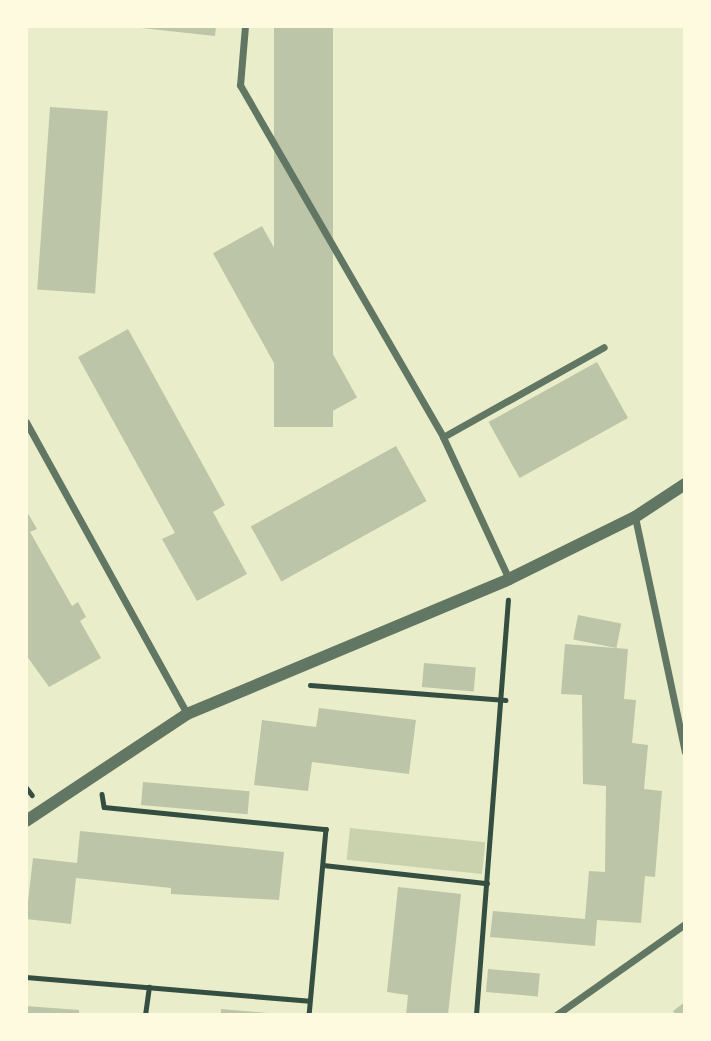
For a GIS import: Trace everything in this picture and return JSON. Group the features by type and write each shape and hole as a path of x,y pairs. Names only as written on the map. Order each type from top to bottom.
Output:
{"street":[{"path":"245,26 240,85 443,438 509,579"},
{"path":"443,438 604,347"},
{"path":"26,422 187,714"},
{"path":"26,821 187,714 509,579 635,517 685,484"},
{"path":"635,517 685,752"},
{"path":"556,1015 685,924"}],"path":[{"path":"476,1015 505,700 509,579"},
{"path":"296,684 505,700"},
{"path":"99,772 104,807 326,829 309,1015"},
{"path":"323,865 487,883"},
{"path":"26,977 309,1001"},
{"path":"145,1015 149,987"}],"green space":[{"path":"350,828 485,842 482,874 347,860"}],"building":[{"path":"123,26 216,26 215,36"},
{"path":"274,26 333,26 333,427 274,427"},
{"path":"50,107 108,111 95,294 37,290"},
{"path":"262,226 357,397 308,425 213,253"},
{"path":"128,329 225,505 213,512 247,574 197,601 162,539 175,533 78,357"},
{"path":"597,362 628,418 520,478 489,422"},
{"path":"396,446 427,501 281,582 251,526"},
{"path":"26,510 37,529 30,532 72,606 78,602 86,617 80,621 101,658 49,687 26,655"},
{"path":"578,615 621,623 616,648 573,640"},
{"path":"565,644 628,649 624,699 636,700 632,743 648,745 644,789 662,791 655,877 645,876 641,923 597,920 595,946 490,937 493,911 585,919 589,871 605,872 606,786 583,784 582,695 561,694"},
{"path":"424,663 476,668 474,691 422,687"},
{"path":"319,708 416,720 409,774 312,762 308,791 254,785 262,720 316,727"},
{"path":"143,782 250,791 248,814 141,805"},
{"path":"80,831 284,852 279,900 171,894 171,888 76,878 71,924 26,919 33,858 77,863"},
{"path":"398,887 461,894 448,1015 406,1015 408,995 387,992"},
{"path":"488,969 540,974 538,996 486,992"},
{"path":"685,1002 685,1015 676,1015 673,1011"},
{"path":"26,1006 79,1010 79,1015 26,1015"},
{"path":"221,1009 267,1013 267,1015 221,1015"}]}
